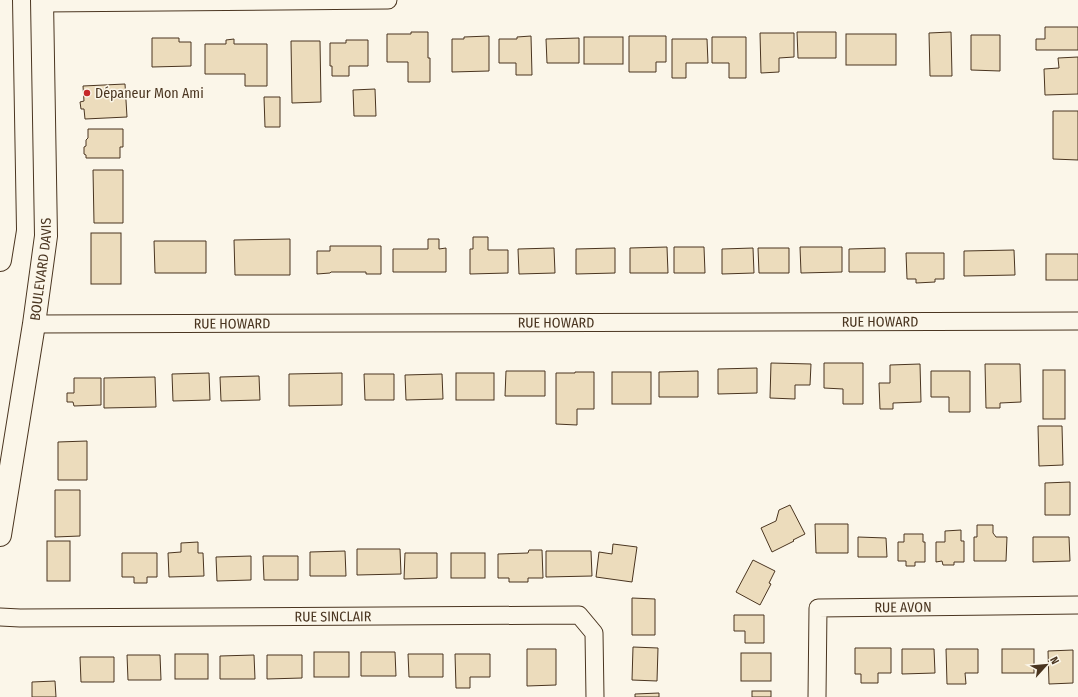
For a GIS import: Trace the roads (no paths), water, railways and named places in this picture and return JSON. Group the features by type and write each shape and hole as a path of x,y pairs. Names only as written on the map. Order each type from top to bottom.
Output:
{"street":[{"path":"0,260 6,229 1,0"},
{"path":"42,1 388,0"},
{"name":"BOULEVARD DAVIS","path":"0,535 34,324 46,236 42,1"},
{"name":"RUE HOWARD","path":"34,324 1078,321"},
{"name":"RUE AVON","path":"817,697 818,608 1078,605"},
{"name":"RUE SINCLAIR","path":"0,617 579,615 594,633 595,697"}],"place":[{"name":"Dépaneur Mon Ami","path":"87,93"}]}
